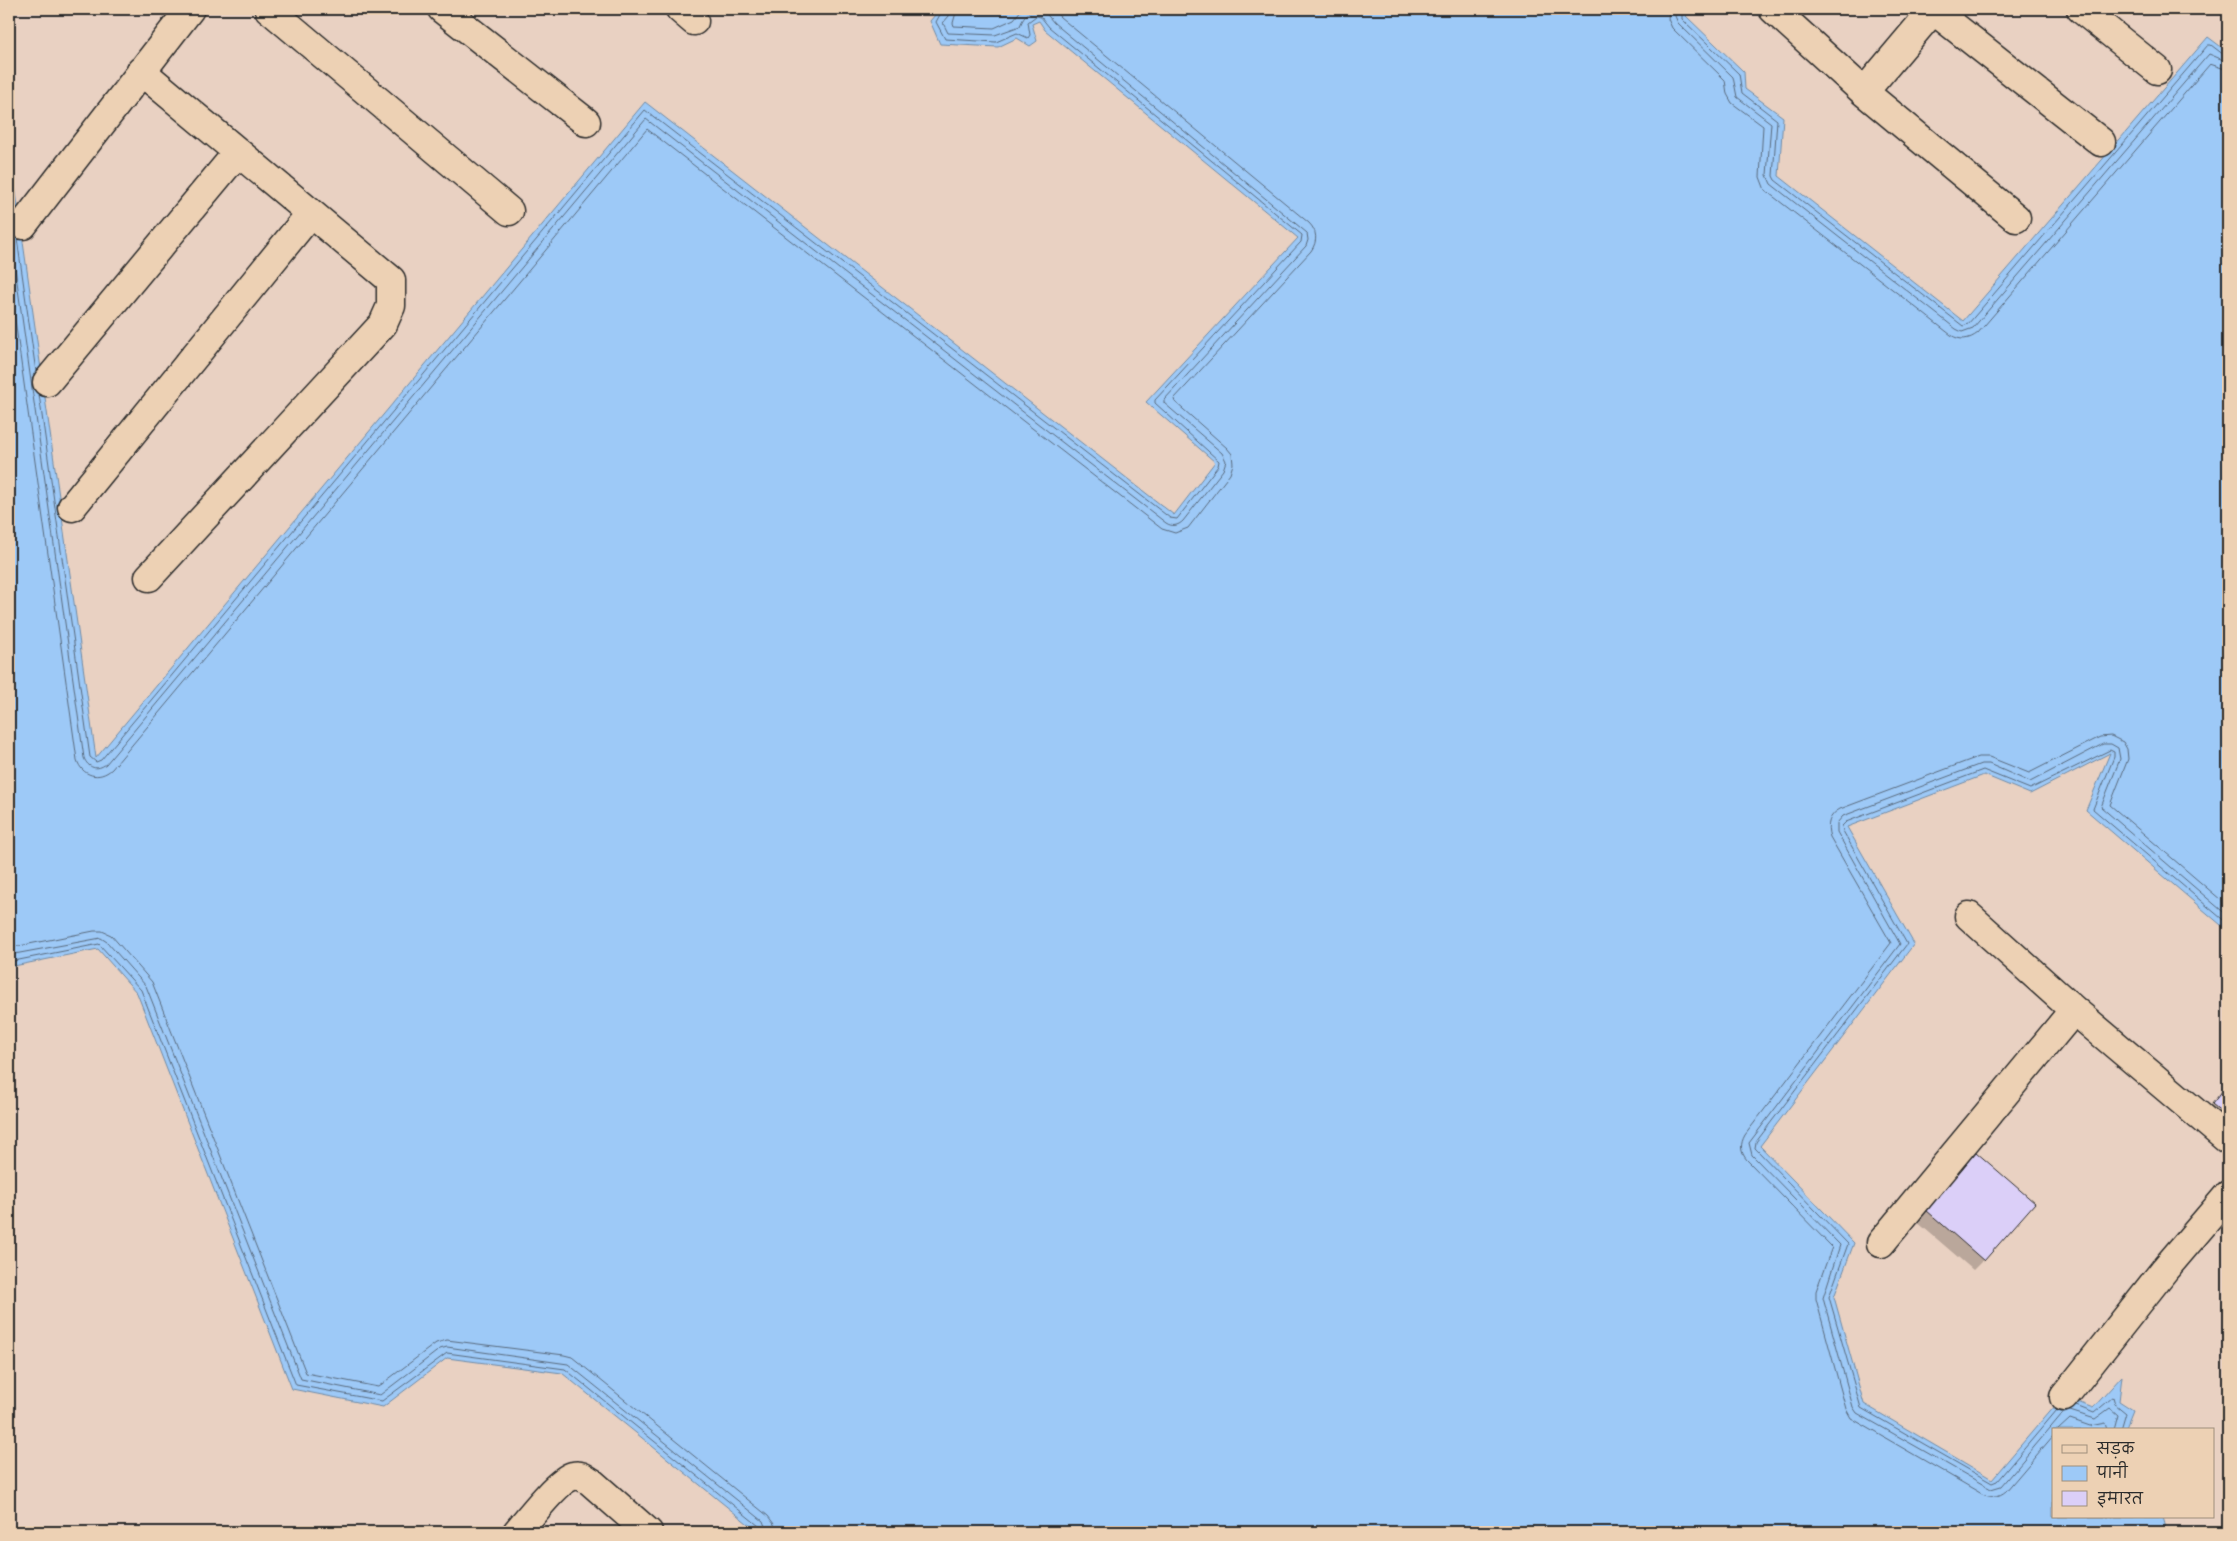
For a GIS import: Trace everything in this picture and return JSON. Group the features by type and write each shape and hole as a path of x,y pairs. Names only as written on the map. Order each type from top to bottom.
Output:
{"street":[{"path":"23,224 190,9"},
{"path":"269,9 509,211"},
{"path":"442,9 586,122"},
{"path":"1773,9 1864,92 2016,218"},
{"path":"1864,92 1933,9 2101,142"},
{"path":"2081,9 2157,70"},
{"path":"141,71 391,280 391,306 383,324 149,577"},
{"path":"47,382 238,152"},
{"path":"72,507 311,213"},
{"path":"1968,916 2074,1010 2228,1140"},
{"path":"1881,1243 2074,1010"},
{"path":"2064,1396 2165,1269 2228,1195"},
{"path":"517,1532 562,1482 572,1476 581,1475 648,1532"}],"water":[{"path":"940,9 1693,9 1686,16 1744,72 1745,89 1783,117 1779,176 1963,321 2208,37 2228,52 2228,931 2086,810 2110,753 2030,794 1984,775 1847,827 1914,944 1760,1146 1854,1243 1834,1297 1864,1404 1992,1479 2055,1405 2070,1399 2093,1408 2122,1376 2119,1401 2133,1410 2126,1428 2052,1428 2052,1518 2163,1518 2167,1532 758,1532 562,1373 447,1358 383,1407 292,1389 137,993 98,949 9,967 9,143 96,758 645,102 1174,515 1215,462 1146,402 1298,238 1045,30 1039,21 1032,24 1037,41 1030,46 1017,38 998,47 940,44 930,21"}],"building":[{"path":"2228,1084 2228,1117 2212,1104"},
{"path":"1976,1152 2035,1203 1984,1261 1926,1210"}]}
